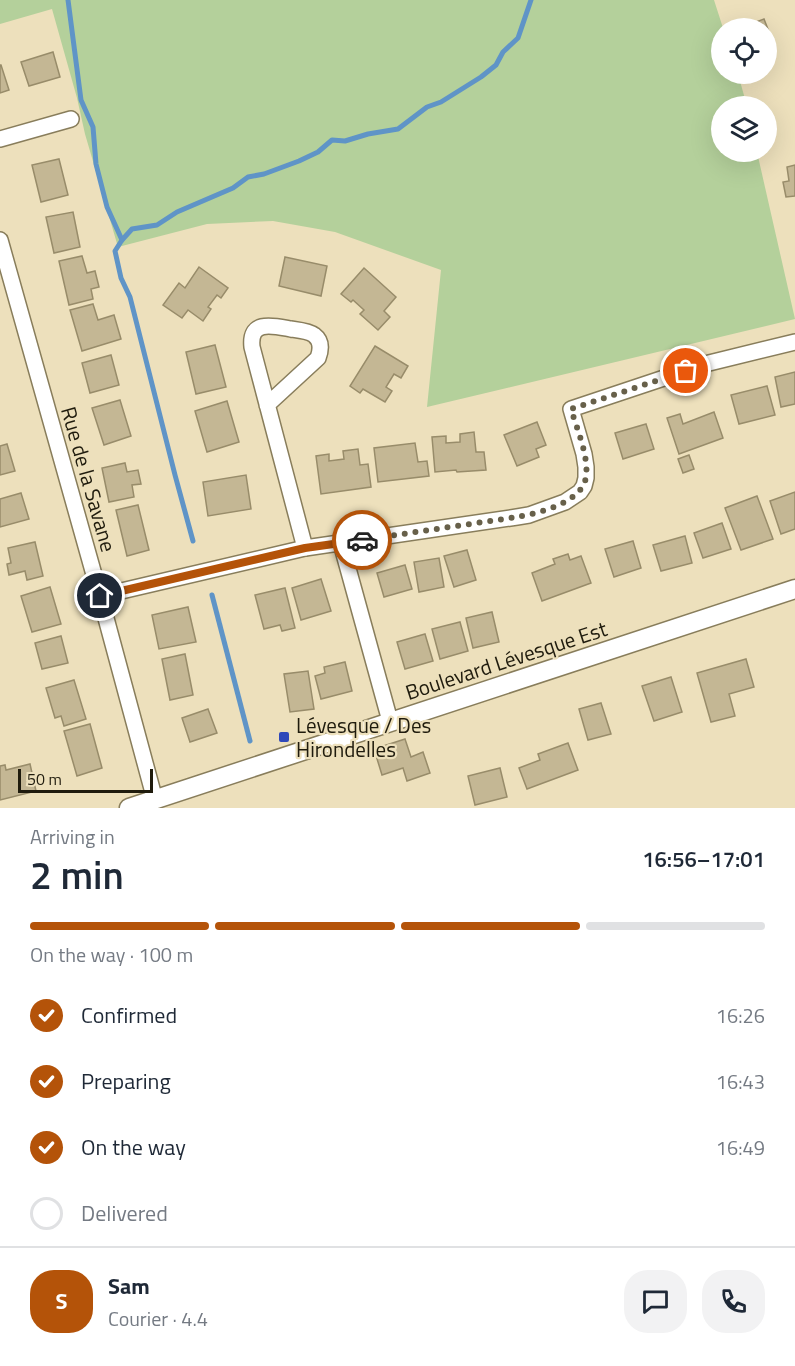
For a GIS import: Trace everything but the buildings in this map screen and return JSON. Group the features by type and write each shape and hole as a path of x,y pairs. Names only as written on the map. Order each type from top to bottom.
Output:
{"street":[{"path":"0,139 71,119"},
{"name":"Rue de la Savane","path":"0,240 155,800"},
{"path":"267,405 318,358 321,350 314,335 268,325 260,328 252,338 252,347 267,405 305,548"},
{"path":"100,596 305,548 517,517 565,502 579,492 586,478 584,454 571,409 709,363 795,342"},
{"path":"341,543 390,721"},
{"name":"Boulevard Lévesque Est","path":"129,808 795,589"}],"green space":[{"path":"0,0 714,0 720,18 711,18 711,84 741,84 744,96 711,96 711,162 759,162 795,319 427,407 441,270 335,232 273,221 207,224 118,247 52,9 0,24"}],"waterway":[{"path":"68,0 81,100 93,127 96,164 107,207 122,240 115,251 121,278 130,297 193,541"},
{"path":"122,240 132,229 157,225 177,212 233,188 248,177 264,174 318,152 332,140 345,141 398,129 427,107 441,102 496,65 503,52 518,38 531,0"},
{"path":"212,595 250,741"}],"way so far":[{"path":"362,540 517,517 565,502 579,492 586,478 584,454 571,409 686,371"}],"place":[{"name":"Lévesque / Des Hirondelles","path":"284,737"}],"route":[{"path":"100,596 305,548 362,540"}]}
